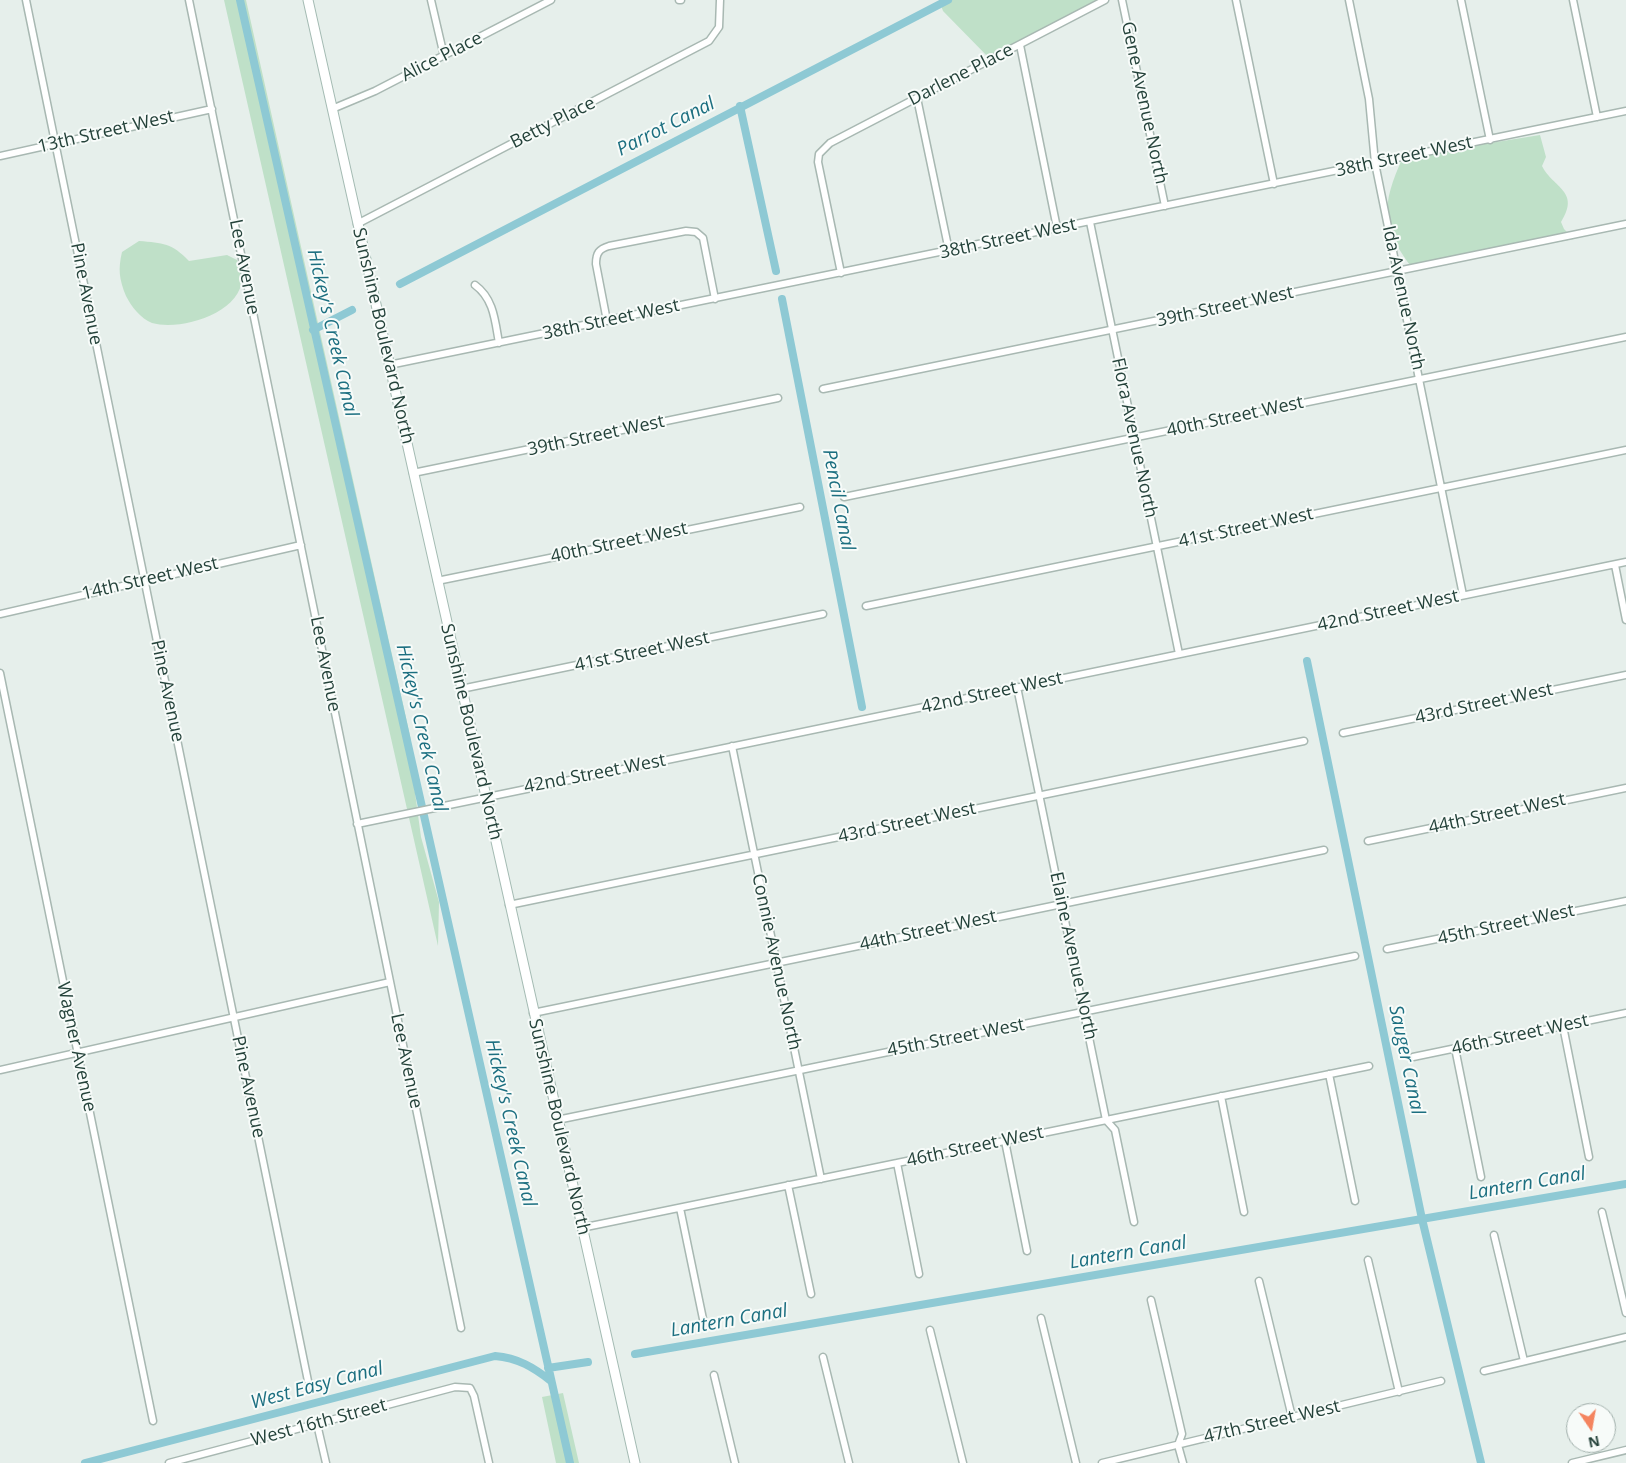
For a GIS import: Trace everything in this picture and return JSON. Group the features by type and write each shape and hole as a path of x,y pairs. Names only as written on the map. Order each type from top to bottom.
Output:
{"street":[{"name":"Pine Avenue","path":"26,0 308,1381"},
{"name":"Lee Avenue","path":"189,0 461,1328"},
{"name":"Sunshine Boulevard North","path":"308,0 635,1463"},
{"path":"431,0 444,56"},
{"name":"Betty Place","path":"358,224 710,41 719,27 720,0"},
{"name":"Darlene Place","path":"841,273 818,162 819,154 830,143 1105,0"},
{"name":"Gene Avenue North","path":"1122,0 1165,206"},
{"path":"1236,0 1274,184"},
{"name":"Ida Avenue North","path":"1349,0 1369,99 1375,163 1463,596"},
{"path":"1461,0 1490,140"},
{"path":"1574,0 1597,117"},
{"name":"Alice Place","path":"332,109 353,102 548,1"},
{"path":"1020,45 1057,228"},
{"path":"917,98 948,251"},
{"name":"13th Street West","path":"0,156 212,109"},
{"name":"38th Street West","path":"389,365 1626,111"},
{"name":"Flora Avenue North","path":"1090,222 1179,654"},
{"name":"39th Street West","path":"823,389 1626,224"},
{"path":"607,320 596,264 596,255 601,249 686,231 696,232 703,238 715,299"},
{"path":"475,285 488,297 499,343"},
{"name":"40th Street West","path":"844,497 1626,337"},
{"name":"39th Street West","path":"413,473 778,398"},
{"name":"41st Street West","path":"866,606 1626,450"},
{"name":"40th Street West","path":"437,581 800,506"},
{"name":"14th Street West","path":"0,614 301,545"},
{"name":"42nd Street West","path":"357,824 441,805 1626,562"},
{"path":"1615,565 1626,620"},
{"name":"41st Street West","path":"461,689 823,614"},
{"name":"Wagner Avenue","path":"0,673 153,1421"},
{"name":"43rd Street West","path":"1343,733 1626,675"},
{"name":"Elaine Avenue North","path":"1017,688 1106,1120 1115,1130 1134,1222"},
{"name":"43rd Street West","path":"509,904 1304,741"},
{"name":"Connie Avenue North","path":"732,746 821,1179"},
{"name":"44th Street West","path":"1368,841 1626,788"},
{"name":"44th Street West","path":"533,1013 1324,850"},
{"name":"45th Street West","path":"1387,950 1626,901"},
{"name":"45th Street West","path":"557,1120 1355,956"},
{"path":"0,1070 390,982"},
{"name":"46th Street West","path":"1413,1057 1626,1013"},
{"path":"1563,1026 1589,1157"},
{"path":"1455,1048 1481,1177"},
{"name":"46th Street West","path":"581,1228 1369,1066"},
{"path":"1329,1074 1355,1201"},
{"path":"1221,1096 1244,1212"},
{"path":"1004,1141 1027,1251"},
{"path":"897,1163 919,1274"},
{"path":"788,1185 811,1294"},
{"path":"680,1208 703,1319"},
{"path":"1602,1212 1626,1313"},
{"path":"1494,1235 1524,1361"},
{"path":"1368,1260 1399,1392"},
{"path":"1259,1281 1292,1417"},
{"path":"1151,1300 1182,1434 1178,1445 1183,1463"},
{"path":"1041,1318 1076,1463"},
{"path":"930,1330 963,1463"},
{"path":"1484,1371 1626,1336"},
{"path":"824,1357 849,1463"},
{"path":"714,1375 735,1463"},
{"name":"47th Street West","path":"1102,1463 1441,1381"},
{"name":"West 16th Street","path":"169,1463 455,1387 470,1388 474,1396 489,1463"},
{"path":"317,1424 326,1463"},
{"path":"1572,1463 1626,1450"}],"green space":[{"path":"224,0 246,0 411,740 409,748 421,837 439,902 438,946"},
{"path":"939,0 1097,0 991,60 943,11"},
{"path":"1540,135 1546,157 1542,166 1567,196 1566,212 1561,222 1564,229 1574,239 1413,269 1394,240 1387,215 1391,189 1403,157"},
{"path":"139,241 155,242 172,247 189,261 227,255 237,260 242,274 239,291 220,310 193,322 164,325 148,321 137,312 128,300 120,274 122,252"},
{"path":"563,1393 579,1463 556,1463 542,1397"}],"waterway":[{"name":"Hickey's Creek Canal","path":"240,0 570,1463"},
{"name":"Parrot Canal","path":"400,284 948,0"},
{"name":"Pencil Canal","path":"740,106 776,271"},
{"name":"Pencil Canal","path":"782,299 862,707"},
{"name":"Parrot Canal","path":"313,330 352,310"},
{"name":"Sauger Canal","path":"1307,661 1422,1219 1481,1463"},
{"name":"Lantern Canal","path":"635,1354 1626,1184"},
{"name":"West Easy Canal","path":"85,1463 495,1356 525,1364 551,1381"},
{"name":"Lantern Canal","path":"548,1368 588,1362"}]}
